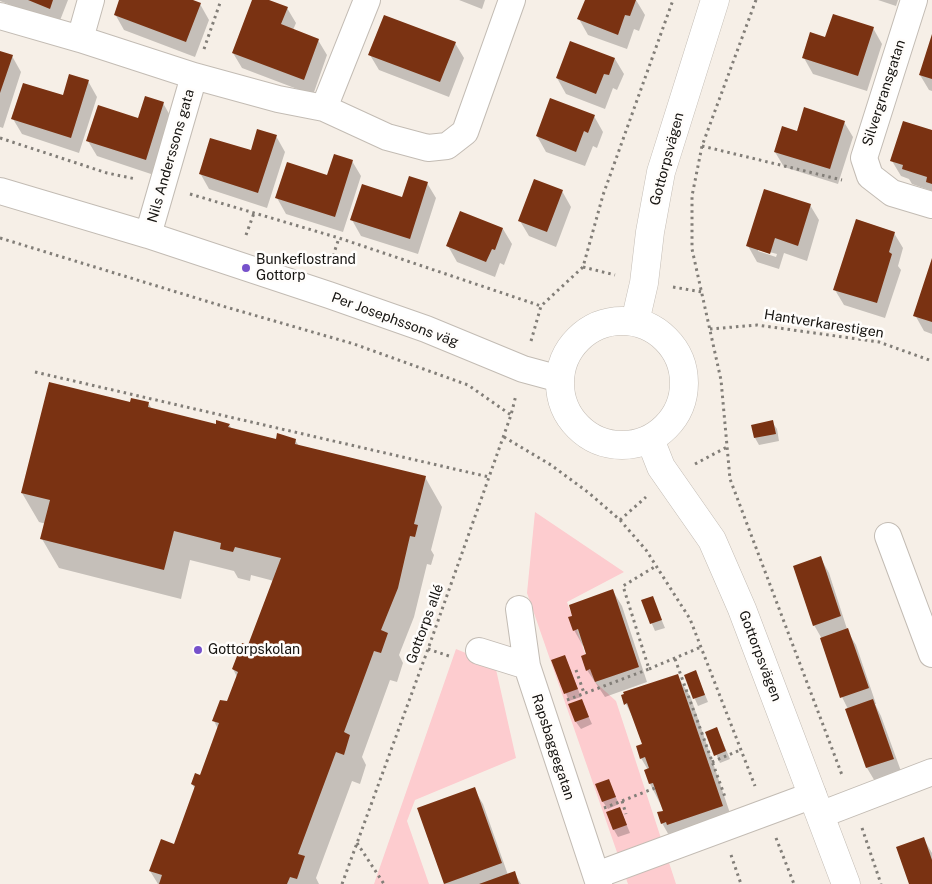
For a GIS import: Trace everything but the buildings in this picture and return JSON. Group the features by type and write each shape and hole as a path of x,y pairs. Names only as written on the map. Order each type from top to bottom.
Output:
{"street":[{"path":"80,39 91,0"},
{"path":"324,108 367,0"},
{"name":"Nils Anderssons gata","path":"0,16 80,39 194,76 324,108 387,136 428,148 447,146 464,132 512,0"},
{"name":"Gottorpsvägen","path":"635,322 644,283 650,232 661,172 715,0"},
{"name":"Silvergransgatan","path":"914,0 864,158 870,176 892,193 932,205"},
{"name":"Nils Anderssons gata","path":"148,235 194,76"},
{"name":"Per Josephssons väg","path":"0,191 148,235 426,329 523,369 560,379"},
{"path":"614,321 635,322 653,329 668,341 679,357 684,375 684,395 677,413 666,428 650,440 629,446 607,444 587,436 571,420 562,400 560,379 565,358 577,340 594,328 614,321"},
{"name":"Gottorpsvägen","path":"650,440 661,467 712,540 742,609 846,884"},
{"path":"888,536 932,654"},
{"name":"Rapsbaggegatan","path":"519,609 527,666 598,879 765,812 816,804 852,802 932,772"},
{"path":"479,651 527,666"}],"path":[{"path":"194,76 221,0"},
{"path":"0,138 107,173 163,186 339,238 541,306 583,266 603,195 673,0"},
{"path":"756,0 702,146 692,196 692,249 721,380 730,479 882,884"},
{"path":"702,146 845,181"},
{"path":"246,235 254,213"},
{"path":"0,238 218,305 354,344 468,385 511,415"},
{"path":"331,262 339,238"},
{"name":"Gottorps allé","path":"342,884 504,436 541,306"},
{"name":"Hantverkarestigen","path":"710,330 757,325 870,340 932,361"},
{"path":"36,372 489,477"},
{"path":"504,436 550,465 589,493 620,520 646,550 690,620 794,884"},
{"path":"649,669 622,586 656,566"},
{"path":"541,711 701,647"},
{"path":"675,659 734,824"},
{"path":"576,670 584,693"},
{"path":"712,762 740,750"},
{"path":"578,822 655,788"},
{"path":"622,801 626,814"},
{"path":"357,843 384,884"}],"shaded area":[{"path":"535,512 624,572 567,602 595,682 616,701 676,884 628,884 527,593"},
{"path":"456,649 495,665 516,758 415,800 407,821 429,884 374,884"}],"place":[{"name":"Bunkeflostrand Gottorp","path":"246,268"},
{"name":"Gottorpskolan","path":"198,650"}]}
